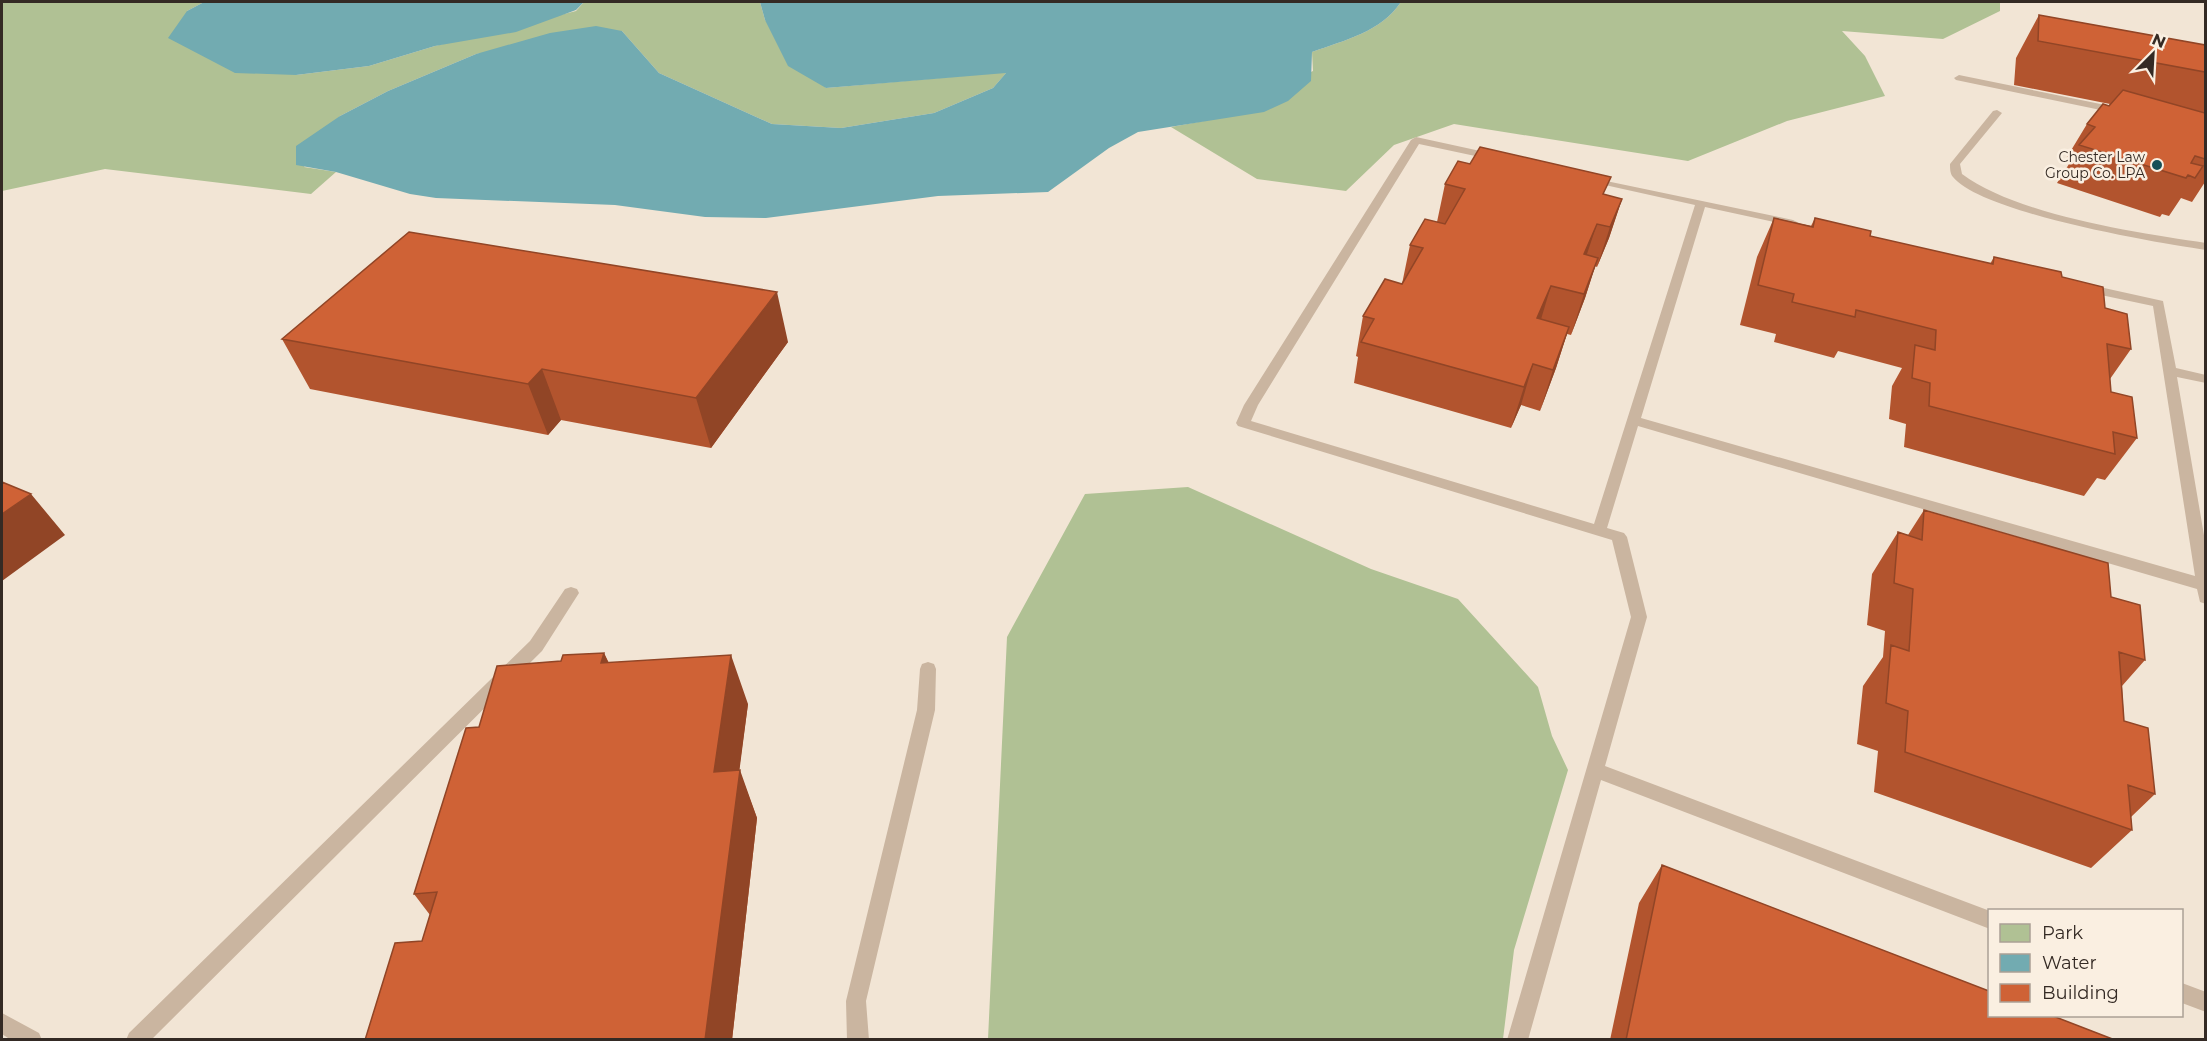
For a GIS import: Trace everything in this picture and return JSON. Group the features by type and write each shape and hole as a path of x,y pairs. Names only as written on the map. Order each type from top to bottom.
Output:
{"lane":[{"path":"1959,78 2135,114"},
{"path":"1997,113 1955,164 1957,175 1970,186 2017,204 2082,224 2205,247"},
{"path":"1507,160 1416,140 1251,405 1243,423 1619,537 1639,617 1517,1040"},
{"path":"1576,175 1804,226"},
{"path":"1599,531 1701,203"},
{"path":"1632,420 2204,592 2159,304 2079,287"},
{"path":"2170,371 2205,379"},
{"path":"136,1040 536,646 571,593"},
{"path":"858,1040 856,1001 926,710 928,669"},
{"path":"1594,770 1988,920"},
{"path":"2183,994 2205,1002"},
{"path":"2,1023 32,1040"}],"green space":[{"path":"2,2 204,2 187,11 296,75 369,66 435,46 576,11 584,2 760,2 765,20 826,88 1007,72 993,88 934,113 841,128 772,124 659,73 622,31 476,54 388,91 340,116 304,167 336,172 311,194 105,169 2,191"},
{"path":"1401,2 2000,2 2000,11 1943,39 1842,31 1865,56 1885,96 1787,121 1688,161 1454,124 1394,145 1346,191 1257,179 1171,127 1209,120 1313,71 1312,52 1373,28 1393,12"},
{"path":"1188,487 1371,569 1458,599 1538,687 1552,736 1568,770 1514,950 1503,1039 988,1039 1007,637 1085,494"}],"water":[{"path":"204,2 584,2 576,10 516,32 435,46 369,66 296,75 235,73 168,38 187,11"},
{"path":"760,2 1401,2 1393,12 1373,28 1312,52 1311,81 1288,101 1264,112 1138,132 1109,148 1048,192 938,196 766,218 705,217 615,205 436,198 410,194 336,172 296,165 296,146 340,116 388,91 476,54 550,33 596,26 622,31 659,73 772,124 841,128 934,113 993,88 1006,73 826,88 788,66 765,20"}],"building":[{"path":"2039,15 2205,45 2205,72 2038,41"},
{"path":"2123,90 2205,113 2205,159 2195,156 2191,163 2203,166 2195,178 2188,175 2186,178 2079,145 2095,127 2087,124 2103,104 2109,106"},
{"path":"1480,147 1611,177 1603,194 1622,199 1610,227 1597,224 1584,254 1598,258 1584,294 1551,286 1537,318 1569,327 1553,370 1533,364 1524,387 1361,342 1374,319 1363,316 1385,279 1402,284 1423,248 1410,245 1425,219 1445,224 1465,189 1445,184 1458,161 1470,164"},
{"path":"1774,218 1813,227 1815,218 1871,231 1870,236 1993,264 1994,257 2061,272 2062,277 2103,287 2105,308 2127,314 2131,349 2107,344 2111,392 2132,397 2137,438 2113,432 2115,454 1929,406 1930,383 1912,378 1915,345 1935,350 1936,330 1856,310 1855,317 1792,302 1794,294 1758,285"},
{"path":"409,232 777,292 696,398 542,369 528,384 282,339"},
{"path":"2,482 31,494 2,514"},
{"path":"1924,510 2108,563 2111,597 2140,605 2145,660 2119,652 2124,721 2148,728 2155,794 2128,785 2132,830 1905,752 1908,711 1886,703 1891,645 1909,651 1913,589 1894,583 1898,532 1922,540"},
{"path":"604,653 601,663 731,655 714,772 740,770 705,1040 365,1040 395,943 422,941 437,892 414,894 466,728 479,727 497,666 561,661 563,655"},
{"path":"1662,865 1988,991 1988,1017 2056,1017 2115,1040 1626,1040"}],"place":[{"name":"Chester Law Group Co. LPA","path":"2157,165"}]}
